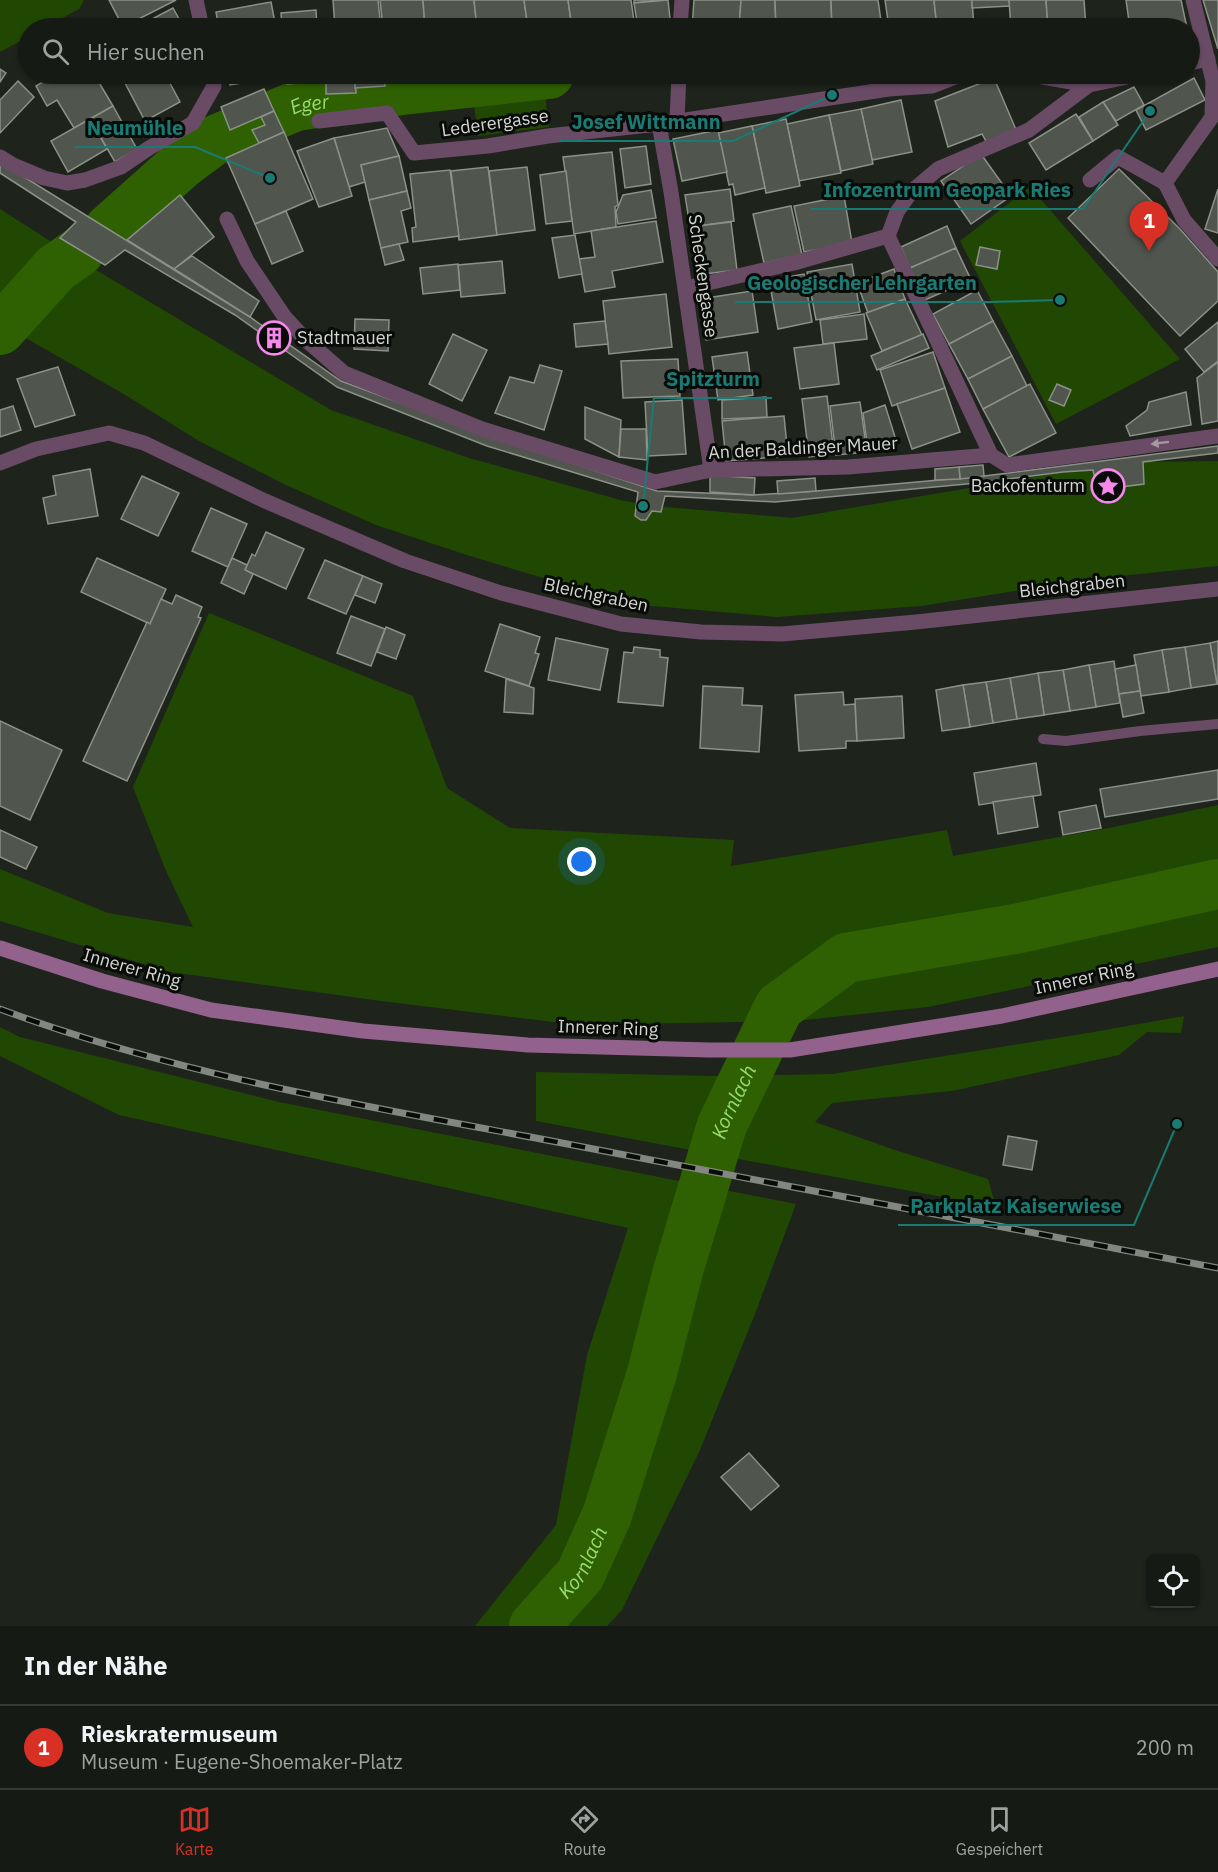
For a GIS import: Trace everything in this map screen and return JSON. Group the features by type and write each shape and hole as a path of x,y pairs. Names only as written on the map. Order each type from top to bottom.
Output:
{"main road":[{"name":"Innerer Ring","path":"0,948 102,981 210,1010 363,1031 528,1045 709,1050 790,1050 1002,1016 1218,969"}],"street":[{"path":"196,0 200,18"},
{"path":"681,18 682,0"},
{"path":"1193,0 1198,18"},
{"path":"1165,183 1212,117 1213,81 1200,28"},
{"path":"1200,61 1208,59"},
{"path":"0,157 33,174 67,183 85,180 122,167 149,148 193,123 214,84"},
{"path":"677,120 679,84"},
{"name":"Lederergasse","path":"319,121 387,113 414,153 488,146 548,135 659,124 889,89 937,84"},
{"path":"1083,84 1094,84"},
{"path":"991,455 888,236 897,212 912,191 938,169 1029,130 1089,85"},
{"name":"Scheckengasse","path":"659,124 686,288 711,470"},
{"path":"1090,180 1118,157 1165,183 1184,220 1218,260"},
{"name":"An der Baldinger Mauer","path":"227,219 247,261 284,316 305,339 344,373 482,429 655,482 711,470 848,467 991,455 1007,465 1218,436"},
{"path":"686,288 794,263 888,236"},
{"name":"Bleichgraben","path":"0,463 36,449 109,433 144,443 266,501 416,565 501,593 621,624 702,632 794,633 1218,589"}],"lane":[{"path":"1043,739 1066,741 1218,724"}],"green space":[{"path":"0,0 84,0 79,9 62,18 18,18 18,42 0,52"},
{"path":"511,84 544,84 549,127 478,136 472,90"},
{"path":"1030,187 1180,359 1056,424 960,241"},
{"path":"0,209 91,267 331,410 469,458 624,501 655,506 792,518 1063,472 1093,470 1099,492 1110,500 1119,495 1121,487 1144,484 1143,462 1218,461 1218,566 1090,579 921,606 777,617 630,604 376,525 286,485 199,441 122,393 3,325 0,323"},
{"path":"209,613 413,696 447,788 510,828 734,840 731,866 947,830 953,856 1109,828 1218,805 1218,947 928,1007 795,1021 578,1025 170,972 0,921 0,869 108,913 193,927 166,871 133,787"},
{"path":"1184,1016 1181,1033 1147,1032 1119,1055 952,1091 832,1103 815,1122 988,1179 996,1207 536,1121 536,1072 714,1076 832,1074"},
{"path":"0,1027 20,1037 279,1102 796,1204 700,1450 622,1610 607,1626 475,1626 556,1525 587,1355 628,1228 119,1115 0,1056"}],"building":[{"path":"109,0 176,0 141,18 118,18"},
{"path":"333,0 378,0 380,18 334,18"},
{"path":"380,0 423,0 424,18 382,18"},
{"path":"423,0 474,0 476,18 424,18"},
{"path":"474,0 524,0 527,18 476,18"},
{"path":"524,0 568,0 571,18 527,18"},
{"path":"568,0 631,0 634,18 571,18"},
{"path":"634,0 668,0 634,3"},
{"path":"668,0 670,18 636,18 634,3"},
{"path":"694,0 741,0 740,18 693,18"},
{"path":"741,0 775,0 776,18 740,18"},
{"path":"775,0 831,0 832,18 776,18"},
{"path":"831,0 878,0 881,18 832,18"},
{"path":"885,0 934,0 936,18 888,18"},
{"path":"934,0 972,0 973,18 936,18"},
{"path":"972,0 1009,0 1010,6 972,8"},
{"path":"1009,0 1046,0 1047,18 1010,18"},
{"path":"1046,0 1084,0 1085,18 1047,18"},
{"path":"1126,0 1181,0 1185,18 1129,18"},
{"path":"1203,0 1218,0 1218,49"},
{"path":"271,2 274,18 217,18 216,12"},
{"path":"173,8 178,18 154,18"},
{"path":"316,10 316,18 281,18 281,13"},
{"path":"0,69 6,73 0,82"},
{"path":"18,81 18,84 21,84 34,97 0,133 0,100"},
{"path":"39,84 100,84 113,106 74,128 57,100 47,106 36,86"},
{"path":"126,84 170,84 180,102 145,121"},
{"path":"326,84 356,84 356,93 326,94"},
{"path":"355,84 385,84 385,86 355,88"},
{"path":"979,84 997,84 1017,132 987,143 982,134 948,147 935,101"},
{"path":"1183,84 1197,84 1205,100 1146,130 1136,110"},
{"path":"1134,87 1144,105 1116,121 1103,102"},
{"path":"264,89 274,111 230,130 221,107"},
{"path":"901,100 912,152 872,160 861,109"},
{"path":"1103,102 1118,125 1093,141 1079,117"},
{"path":"113,106 137,149 115,162 90,119"},
{"path":"861,109 873,164 841,171 829,115"},
{"path":"274,111 284,132 259,143 252,130 265,125 261,117"},
{"path":"1076,114 1093,141 1046,170 1029,143"},
{"path":"829,115 841,173 799,181 787,124"},
{"path":"90,119 107,149 68,172 51,141"},
{"path":"786,119 800,186 766,193 752,126"},
{"path":"752,126 765,188 735,195 733,184 729,185 718,133"},
{"path":"387,128 399,156 361,165 365,182 349,187 334,138"},
{"path":"718,130 727,172 682,181 673,139"},
{"path":"284,132 313,199 255,224 226,158"},
{"path":"334,138 352,196 319,207 297,151"},
{"path":"646,146 651,184 625,188 620,149"},
{"path":"612,152 618,205 615,207 616,227 574,234 563,157"},
{"path":"981,154 1011,196 971,224 941,181"},
{"path":"399,156 407,191 369,200 361,165"},
{"name":"Stadtmauer","path":"0,162 250,317 341,381 487,435 657,491 754,495 816,491 984,476 1218,446 1218,453 1143,462 1144,484 1121,487 1119,495 1110,500 1104,499 1098,493 1093,470 775,502 665,496 661,512 652,511 646,520 641,520 635,516 638,492 487,446 337,387 235,315 125,250 105,265 60,238 76,222 0,173"},
{"path":"488,167 497,235 459,240 451,171"},
{"path":"527,167 535,230 497,235 489,171"},
{"path":"1119,169 1180,229 1218,272 1218,301 1180,336 1068,218"},
{"path":"450,170 459,236 413,242 412,228 416,227 410,174"},
{"path":"566,171 572,221 546,224 540,175"},
{"path":"730,189 734,221 690,227 685,195"},
{"path":"1218,189 1218,233 1205,229"},
{"path":"651,190 656,218 618,224 616,212 623,195"},
{"path":"407,191 411,208 401,211 408,242 381,248 369,200"},
{"path":"180,195 214,237 174,269 127,240"},
{"path":"844,196 852,243 804,252 794,206"},
{"path":"791,206 802,255 764,263 753,214"},
{"path":"286,211 303,251 272,264 255,224"},
{"path":"656,221 663,262 612,271 615,287 585,292 579,259 595,257 591,231"},
{"path":"731,222 737,270 696,275 690,227"},
{"path":"947,226 956,248 910,268 901,247"},
{"path":"575,235 582,274 559,278 552,238"},
{"path":"399,244 404,260 385,265 381,248"},
{"path":"980,247 1000,251 997,269 976,265"},
{"path":"956,248 972,282 925,300 910,268"},
{"path":"192,256 259,301 250,317 174,269"},
{"path":"502,261 505,293 461,297 458,265"},
{"path":"458,264 460,290 423,294 420,268"},
{"path":"852,264 860,312 816,320 807,272"},
{"path":"894,269 905,299 868,313 857,283"},
{"path":"804,274 812,322 778,329 769,280"},
{"path":"977,290 993,321 949,344 933,314"},
{"path":"752,291 758,332 706,340 700,299"},
{"path":"666,294 672,347 609,354 603,301"},
{"path":"905,299 922,335 882,351 866,313"},
{"path":"864,314 867,339 823,344 820,320"},
{"path":"355,319 389,320 388,351 354,349"},
{"path":"605,321 608,344 576,347 574,324"},
{"path":"993,321 1012,356 968,379 949,344"},
{"path":"1218,322 1218,361 1204,372 1185,349"},
{"path":"453,334 487,350 462,401 429,384"},
{"path":"923,334 929,348 877,370 871,356"},
{"path":"834,343 839,384 800,389 794,348"},
{"path":"747,352 753,395 718,400 712,357"},
{"path":"933,352 945,388 892,406 880,370"},
{"path":"1012,356 1027,386 983,409 968,379"},
{"path":"678,359 680,396 623,398 621,361"},
{"path":"1218,362 1218,421 1202,424 1197,378"},
{"path":"540,365 562,371 544,430 495,413 510,377 534,383"},
{"path":"58,367 75,415 35,427 17,379"},
{"path":"1030,384 1056,433 1009,457 983,409"},
{"path":"1057,384 1071,390 1064,406 1049,400"},
{"path":"945,388 960,432 912,449 897,404"},
{"path":"1186,392 1191,425 1130,436 1126,426 1147,410 1149,402"},
{"path":"827,396 834,454 809,457 802,399"},
{"path":"766,397 767,417 722,419 722,400"},
{"path":"682,400 686,454 648,456 645,402"},
{"path":"860,402 867,452 836,455 830,406"},
{"path":"885,405 896,440 868,450 863,413"},
{"path":"13,406 21,430 0,437 0,410"},
{"path":"585,407 621,420 619,457 585,439"},
{"path":"784,416 788,456 726,461 722,421"},
{"path":"621,429 646,429 647,460 619,457"},
{"path":"983,465 984,476 960,479 959,467"},
{"path":"959,467 960,479 935,480 935,469"},
{"path":"90,469 98,516 48,524 43,498 56,495 53,476"},
{"path":"710,475 755,478 754,495 710,492"},
{"path":"142,476 179,493 158,536 121,519"},
{"path":"815,478 816,491 778,494 777,481"},
{"path":"211,508 247,524 228,567 192,551"},
{"path":"266,532 304,549 286,589 245,570 252,554 255,556"},
{"path":"97,558 166,589 150,624 81,592"},
{"path":"232,558 247,565 245,570 253,574 244,594 221,583"},
{"path":"325,560 363,576 346,614 308,598"},
{"path":"363,576 382,584 375,603 355,595"},
{"path":"176,595 202,607 198,617 201,618 127,781 83,761 147,622 150,624 161,599 172,604"},
{"path":"351,616 385,629 371,666 337,653"},
{"path":"500,624 540,637 535,653 539,654 529,686 485,671"},
{"path":"386,627 405,635 396,659 377,652"},
{"path":"556,638 608,649 600,690 548,680"},
{"path":"1218,641 1218,684 1217,684 1210,643"},
{"path":"1210,643 1217,684 1191,688 1185,647"},
{"path":"634,647 660,650 660,657 668,658 663,706 618,702 624,652 633,653"},
{"path":"1185,647 1191,688 1169,692 1162,650"},
{"path":"1162,650 1169,692 1141,696 1134,655"},
{"path":"1114,661 1120,703 1096,707 1089,665"},
{"path":"1089,665 1096,707 1070,711 1063,670"},
{"path":"1136,665 1140,691 1119,694 1115,669"},
{"path":"1063,670 1070,711 1044,715 1038,673"},
{"path":"1038,673 1044,715 1017,719 1010,678"},
{"path":"1010,678 1017,719 993,723 986,682"},
{"path":"506,679 534,688 533,714 504,712"},
{"path":"986,682 993,723 970,727 963,685"},
{"path":"963,685 970,727 942,731 936,690"},
{"path":"703,686 743,688 742,705 762,706 759,752 700,748"},
{"path":"1140,691 1144,713 1123,717 1119,694"},
{"path":"843,692 844,705 855,704 857,741 846,741 846,748 799,751 795,695"},
{"path":"902,696 904,738 857,741 855,699"},
{"path":"0,721 62,750 30,820 0,806"},
{"path":"1036,763 1041,795 979,805 974,773"},
{"path":"1218,770 1218,799 1105,817 1100,789"},
{"path":"1033,796 1038,827 998,834 993,802"},
{"path":"1096,805 1101,828 1063,835 1059,812"},
{"path":"0,830 37,847 26,869 0,857"},
{"path":"1008,1136 1037,1141 1032,1170 1003,1165"},
{"path":"749,1453 779,1486 751,1510 721,1477"}],"waterway":[{"name":"Eger","path":"109,229 182,164 213,141 296,106 457,84"},
{"path":"472,84 484,95 531,89 535,84"},
{"name":"Eger","path":"0,330 56,268 79,252"},
{"name":"Kornlach","path":"534,1626 580,1575 607,1515 652,1373 678,1271 722,1125 779,1007 846,958 1015,929 1218,884"}],"railway":[{"path":"0,1009 132,1052 268,1086 1218,1268"}],"place":[{"name":"Josef Wittmann","path":"832,95"},
{"name":"Infozentrum Geopark Ries","path":"1150,111"},
{"name":"Neumühle","path":"270,178"},
{"name":"Rieskratermuseum","path":"1149,251"},
{"name":"Geologischer Lehrgarten","path":"1060,300"},
{"name":"Stadtmauer","path":"274,338"},
{"name":"Backofenturm","path":"1108,486"},
{"name":"Spitzturm","path":"643,506"},
{"name":"Parkplatz Kaiserwiese","path":"1177,1124"}]}
